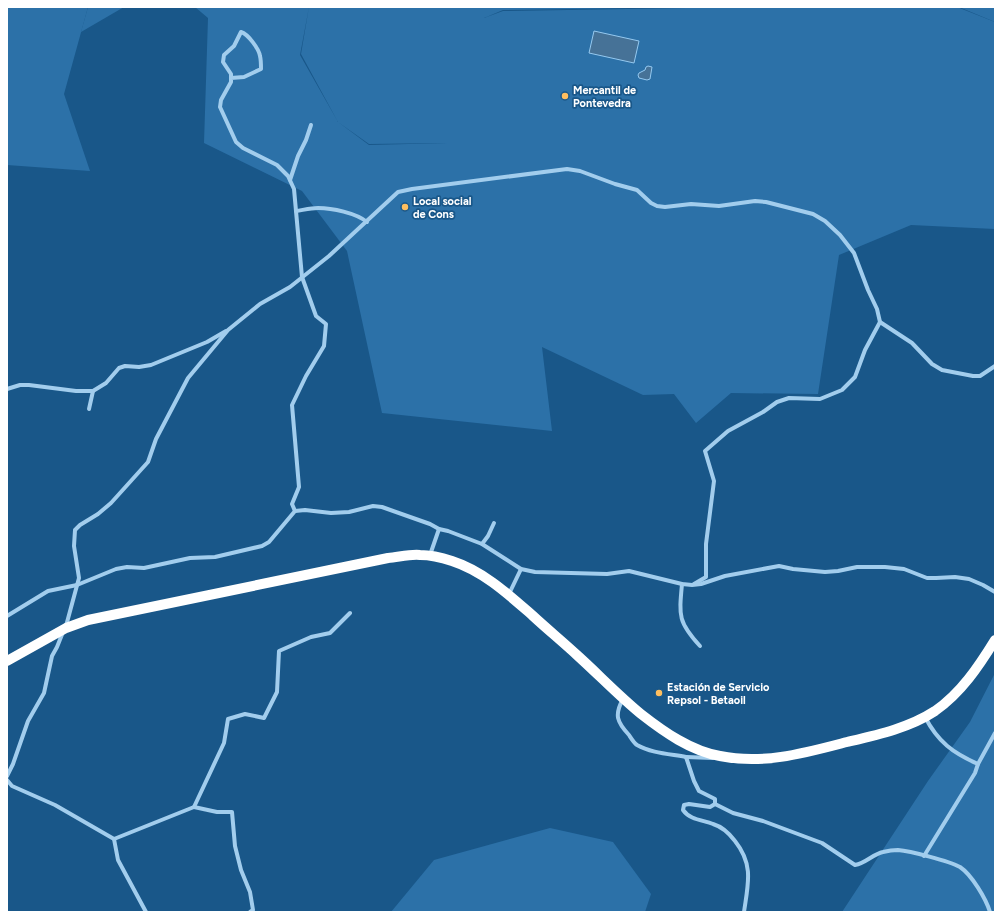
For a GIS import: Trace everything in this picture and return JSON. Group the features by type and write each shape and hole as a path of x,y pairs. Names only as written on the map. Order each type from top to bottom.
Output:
{"highway":[{"path":"7,661 64,629 88,620 388,558 421,554 452,561 480,574 509,595 578,656 623,699 658,728 694,749 719,756 744,759 766,759 803,754 871,736 902,726 925,716 936,710 958,691 984,658 995,640"}],"street":[{"path":"231,78 244,77 261,69 260,55 250,37 245,33 241,32 234,46 224,55 223,62 231,74 231,78 231,82 221,100 220,107 236,142 243,148 278,165 290,180 294,189 302,277 316,316 326,324 324,346 306,376 292,405 299,487 292,504 295,511"},
{"path":"290,180 311,125"},
{"path":"7,389 20,385 29,385 76,391 93,391 106,383 119,368 125,366 139,367 151,365 207,342 228,330 260,304 290,287 329,256 398,192 567,169 580,170 615,184 637,190 651,203 657,206 665,207 691,204 719,206 755,201 766,202 813,214 824,220 840,234 854,254 877,309 880,322 865,350 855,377 842,390 820,399 789,398 777,402 763,412 728,431 705,451 714,480 706,544 706,573 705,578 692,585"},
{"path":"296,211 319,208 350,213 366,222"},
{"path":"880,322 912,343 932,364 942,370 980,376 995,366"},
{"path":"7,776 13,764 28,721 44,693 52,656 61,638 79,578 74,546 75,530 80,524 98,514 111,503 148,462 156,440 188,378 228,330"},
{"path":"89,409 93,391"},
{"path":"7,616 48,591 77,585 116,569 127,567 144,568 190,558 219,556 262,546 269,542 295,511 305,510 332,513 349,512 373,506 382,507 482,544 521,569 535,572 606,574 629,571 692,585 701,584 725,576 779,566 825,572 857,567 885,566 904,569 927,578 955,577 969,579 995,592"},
{"path":"482,544 488,536 494,523"},
{"path":"430,556 439,529"},
{"path":"509,595 521,569"},
{"path":"682,584 680,613 682,620 691,636 700,646"},
{"path":"194,807 224,743 228,719 245,714 264,718 278,692 280,651 311,637 330,633 350,614"},
{"path":"623,699 617,709 617,716 622,727 636,744 659,753 686,757 711,759 719,756"},
{"path":"925,716 931,728 942,742 961,756 978,764"},
{"path":"924,856 976,773 978,764 995,733"},
{"path":"686,757 694,782 700,790 715,799 716,804 733,814 763,821 822,843 855,865 860,864 881,852 898,850 947,862 960,867 971,878 988,904 990,912"},
{"path":"7,780 12,786 55,805 114,839 118,860 146,912"},
{"path":"716,804 710,807 689,804 684,805 683,810 686,815 694,819 714,824 729,832 741,848 748,865 749,880 744,912"},
{"path":"114,839 194,807 217,812 232,812 235,846 240,870 250,892 253,910 250,912"}],"shaded area":[{"path":"7,7 88,7 64,94 90,171 7,165"},
{"path":"88,7 124,7 81,32"},
{"path":"195,7 309,7 695,7 503,10 484,18 503,11 746,7 957,7 995,22 995,229 911,225 839,255 818,394 731,393 696,423 674,394 643,395 542,347 552,431 382,413 347,251 302,191 204,143 208,18","holes":["309,7 301,54 338,122 300,55","338,122 369,144 447,143 369,145"]},
{"path":"959,7 995,7 995,22"},
{"path":"594,31 639,41 634,63 589,53"},
{"path":"648,66 652,67 650,79 647,80 639,78 639,73 645,70"},
{"path":"995,673 995,912 842,912 928,781 970,722"},
{"path":"550,828 613,842 651,894 645,912 391,912 434,860"}],"place":[{"name":"Mercantil de Pontevedra","path":"565,96"},
{"name":"Local social de Cons","path":"405,207"},
{"name":"Estación de Servicio Repsol - Betaoil","path":"659,693"}]}
